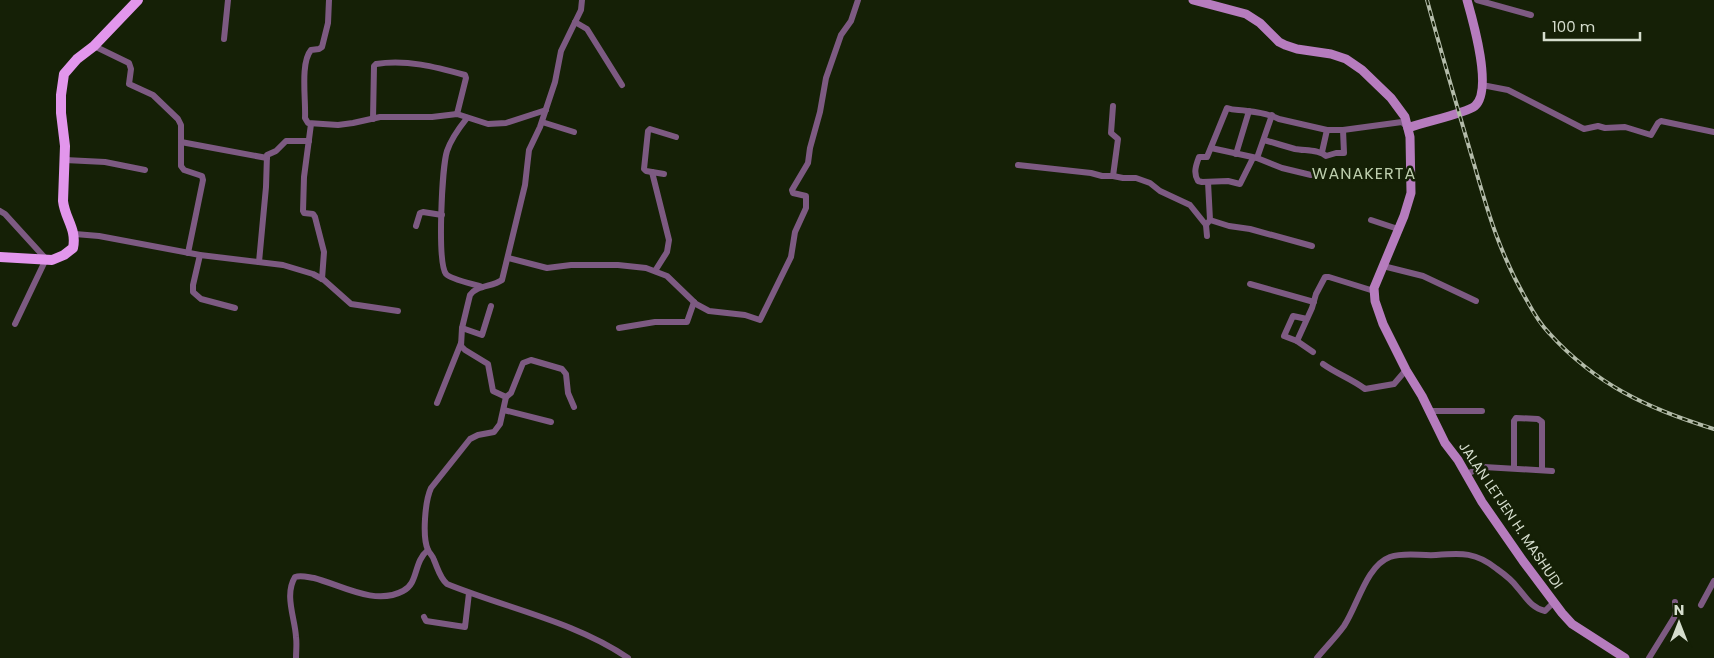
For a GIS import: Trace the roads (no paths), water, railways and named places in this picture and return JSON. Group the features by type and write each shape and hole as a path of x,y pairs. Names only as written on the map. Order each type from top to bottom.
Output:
{"main road":[{"path":"0,257 46,260 58,258 73,248 75,234 64,210 65,160 61,113 62,81 68,68 94,46 138,0"},
{"path":"1193,0 1246,14 1260,23 1285,46 1331,54 1346,59 1362,70 1391,98 1405,117 1408,128 1411,193 1374,292"},
{"path":"1408,128 1471,108 1475,106 1480,98 1482,85 1480,53 1467,0"},
{"name":"JALAN LETJEN H. MASHUDI","path":"1374,292 1383,324 1406,370 1430,411 1445,443 1458,460 1482,502 1562,613 1578,629 1625,658"}],"street":[{"path":"224,38 228,0"},
{"path":"329,0 328,24 322,47 309,51 305,67 304,118 306,122 311,124 353,124 372,119 410,116 438,117 457,114 488,124 506,124 546,110"},
{"path":"437,404 460,343 470,295 473,290 496,284 502,280 525,185 529,150 542,122 555,82 561,51 581,10 582,0"},
{"path":"508,258 547,268 570,265 618,265 638,266 655,270 673,281 694,302 713,312 745,315 760,320 791,256 795,232 805,212 806,196 793,193 792,190 808,163 826,78 841,35 851,21 858,0"},
{"path":"1477,0 1496,2 1531,15"},
{"path":"575,22 587,29 622,85"},
{"path":"94,46 129,63 131,69 129,84 153,96 178,119 181,125 181,166 184,170 202,176 203,180 188,253"},
{"path":"372,119 374,66 376,64 393,62 423,65 465,74 466,78 457,114"},
{"path":"1482,85 1508,90 1584,129 1596,126 1606,128 1621,127 1652,135 1661,121 1714,132"},
{"path":"1113,106 1111,135 1118,139 1113,176"},
{"path":"1272,115 1264,140 1240,184 1228,181 1198,181 1195,177 1195,169 1199,157 1207,157 1227,108 1235,111 1249,111 1272,115 1279,119 1327,130 1343,130 1402,122 1408,128"},
{"path":"1236,154 1249,111"},
{"path":"467,118 447,152 443,176 441,240 445,271 449,276 483,287"},
{"path":"542,122 574,132"},
{"path":"311,124 304,177 303,211 306,214 313,214 315,217 324,252 322,279"},
{"path":"664,174 644,169 649,130 676,137"},
{"path":"1322,152 1327,130"},
{"path":"1264,140 1295,149 1322,152 1326,156 1344,153 1343,130"},
{"path":"258,262 268,154 276,151 286,141 309,141"},
{"path":"181,142 267,158"},
{"path":"1211,148 1255,158 1282,168 1311,175"},
{"path":"65,160 105,162 145,170"},
{"path":"1018,165 1091,173 1102,176 1136,178 1150,183 1160,191 1190,205 1208,223 1250,229 1312,246"},
{"path":"652,172 669,240 667,252 655,270"},
{"path":"1207,236 1208,182"},
{"path":"0,211 5,214 46,260 15,324"},
{"path":"416,226 420,213 442,215"},
{"path":"1371,220 1398,229"},
{"path":"75,234 100,236 200,255 295,268 322,279 351,304 398,311"},
{"path":"200,255 193,282 194,292 201,299 235,308"},
{"path":"1384,266 1423,276 1476,301"},
{"path":"1297,342 1316,294 1325,277 1374,292"},
{"path":"1250,284 1314,302"},
{"path":"619,328 655,322 687,322 694,302"},
{"path":"462,328 482,334 491,306"},
{"path":"1307,319 1293,316 1284,336 1313,352"},
{"path":"460,343 465,350 488,364 493,391 506,397"},
{"path":"574,407 568,393 564,371 560,368 531,360 523,362 511,392 506,397 504,410 496,431 470,439 431,488 425,527 428,550 443,581 469,593 498,601 546,619 613,648 628,658"},
{"path":"1323,364 1335,373 1355,381 1365,389 1394,384 1406,370"},
{"path":"504,410 551,422"},
{"path":"1430,411 1482,411"},
{"path":"1514,467 1514,421 1516,418 1538,419 1542,422 1542,470"},
{"path":"1466,474 1484,467 1514,467 1552,471"},
{"path":"296,658 296,637 290,601 292,583 295,577 300,576 326,581 354,593 374,596 396,594 404,591 413,582 419,560 428,550"},
{"path":"1317,658 1344,625 1377,566 1393,556 1461,553 1472,555 1497,569 1516,585 1529,602 1539,610 1545,611 1554,602"},
{"path":"1701,605 1714,581"},
{"path":"424,617 426,622 465,627 469,593"},
{"path":"1649,658 1675,616 1675,602"}],"railway":[{"path":"1427,0 1490,216 1509,266 1539,321 1567,351 1605,381 1646,404 1714,429"}],"district":[{"name":"WANAKERTA","path":"1364,173"}]}
